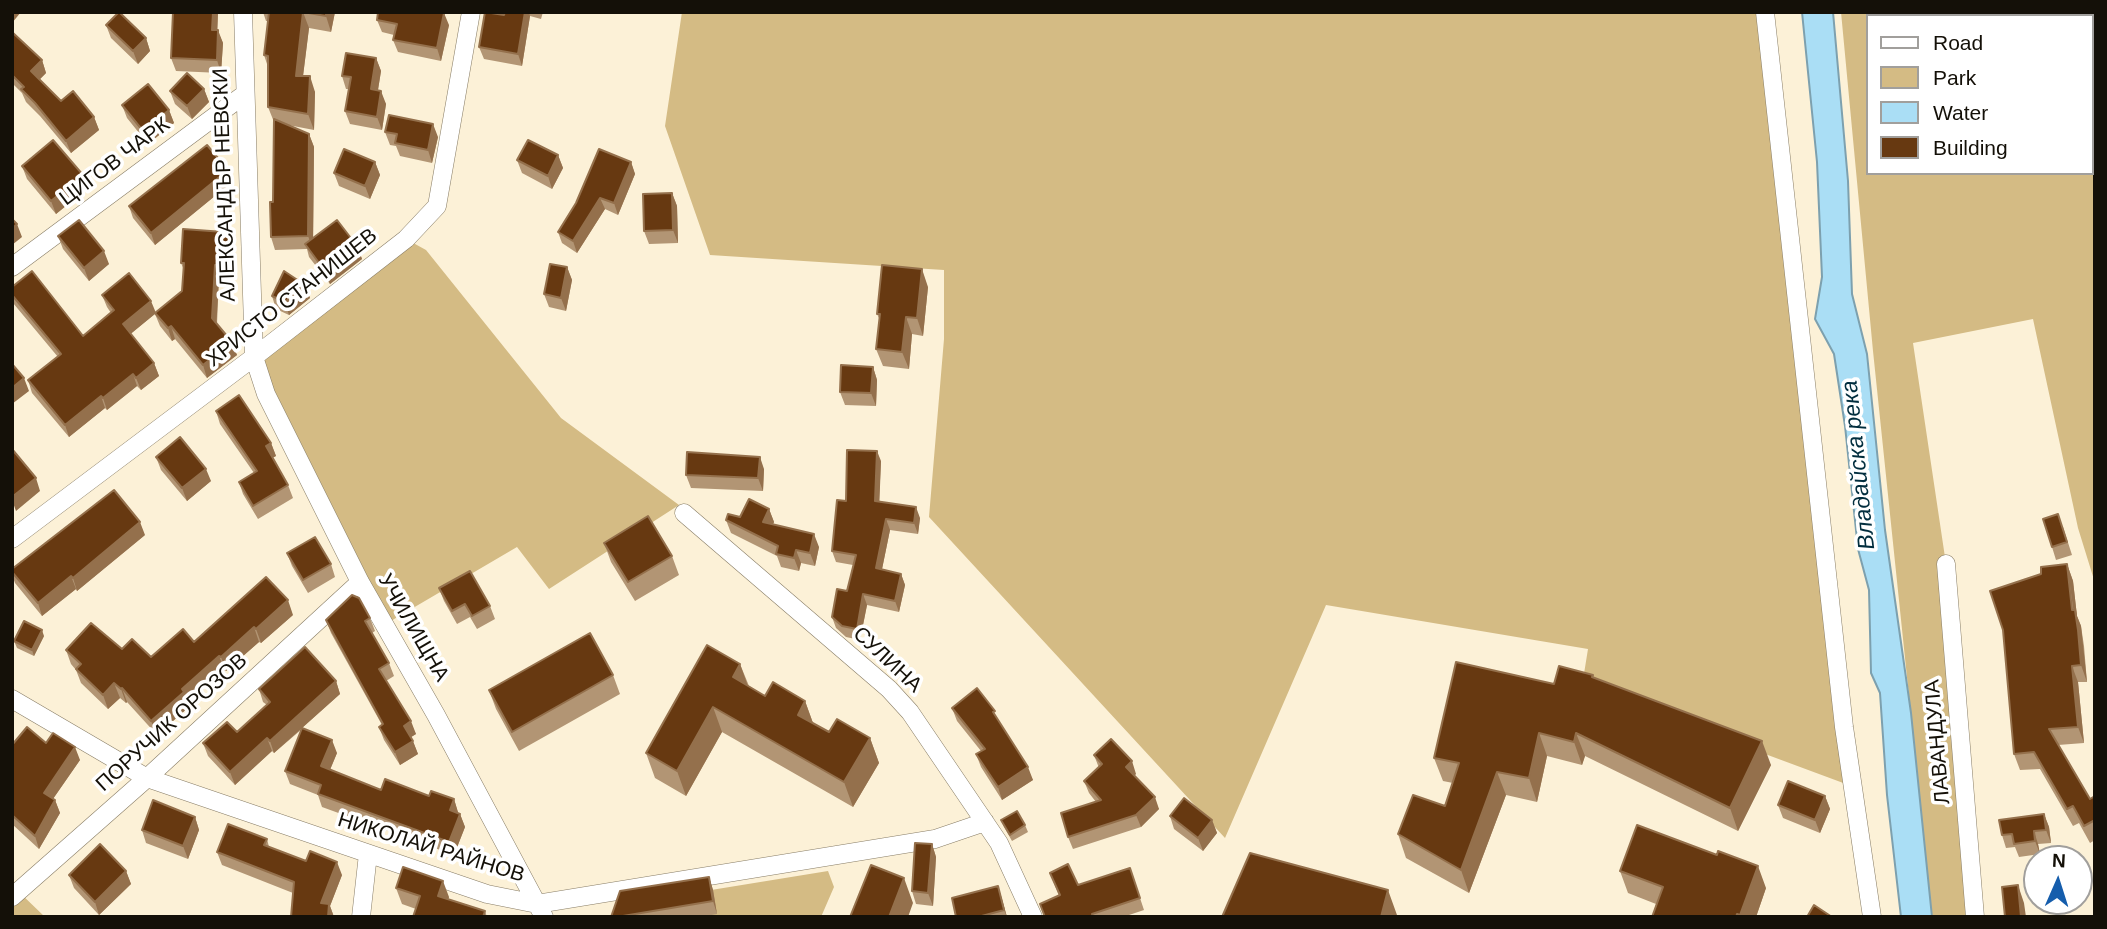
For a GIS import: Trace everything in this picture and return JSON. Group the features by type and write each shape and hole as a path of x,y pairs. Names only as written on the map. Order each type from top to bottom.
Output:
{"street":[{"name":"АЛЕКСАНДЪР НЕВСКИ","path":"243,12 254,357"},
{"name":"ХРИСТО СТАНИШЕВ","path":"12,539 254,357 405,239 437,206 471,12"},
{"path":"1765,12 1844,727 1872,917"},
{"name":"ЦИГОВ ЧАРК","path":"12,267 245,94"},
{"name":"УЧИЛИЩНА","path":"254,357 266,394 360,582 436,715 540,910"},
{"name":"СУЛИНА","path":"684,513 889,689 910,712 999,843 1033,917"},
{"name":"ЛАВАНДУЛА","path":"1946,564 1975,917"},
{"name":"ПОРУЧИК ОРОЗОВ","path":"12,897 147,778 360,582"},
{"name":"НИКОЛАЙ РАЙНОВ","path":"12,699 147,778 540,910 935,839 985,821"},
{"path":"361,917 368,854"}],"green space":[{"path":"682,12 1765,12 1854,787 1582,686 1588,649 1326,605 1225,838 929,517 944,339 944,270 710,255 665,126"},
{"path":"1841,12 1964,14 1866,14 1866,175 2093,175 2095,38 2095,583 2078,528 2033,319 1913,343 1946,564 1975,917 1932,917"},
{"path":"406,239 426,250 561,418 679,505 549,589 517,547 384,625 254,357"},
{"path":"828,871 834,887 821,917 620,917 625,904"},
{"path":"18,891 45,917 12,917 12,897"}],"water":[{"name":"Владайска река","path":"1802,12 1833,12 1848,181 1852,294 1867,354 1885,530 1911,713 1932,917 1901,917 1887,795 1880,693 1871,673 1869,590 1858,549 1845,426 1834,354 1815,319 1822,277 1817,162"}],"building":[{"path":"119,12 146,38 133,51 106,25"},
{"path":"173,12 213,12 212,30 218,30 217,60 171,58"},
{"path":"269,12 303,12 296,76 310,76 308,114 268,107 268,56 264,55"},
{"path":"303,12 326,12 326,16"},
{"path":"378,12 444,13 437,48 393,40 397,24 377,20"},
{"path":"485,12 504,15 505,12 525,12 518,54 479,47"},
{"path":"12,32 42,60 31,71 61,101 73,91 94,117 66,141 12,75"},
{"path":"346,53 376,58 371,89 381,91 377,117 345,111 351,77 342,76"},
{"path":"187,73 204,89 187,106 170,91"},
{"path":"148,84 169,110 143,131 122,105"},
{"path":"389,115 433,124 428,150 395,143 397,134 385,132"},
{"path":"274,119 309,134 308,236 271,237"},
{"path":"53,140 83,175 51,201 22,166"},
{"path":"528,140 558,155 548,176 517,160"},
{"path":"207,145 228,170 151,233 129,206"},
{"path":"344,149 375,162 365,186 334,173"},
{"path":"599,149 631,162 614,203 600,198 573,241 558,232 576,203"},
{"path":"672,193 673,230 644,231 643,194"},
{"path":"79,220 104,251 84,268 58,236"},
{"path":"337,220 357,246 325,271 305,244"},
{"path":"183,229 224,232 230,236 228,265 215,265 212,318 232,342 203,365 171,326 168,328 155,313 182,291"},
{"path":"550,264 567,267 561,298 544,294"},
{"path":"882,265 922,269 917,318 906,317 902,352 876,349"},
{"path":"32,271 83,336 114,310 102,295 129,273 151,301 123,324 154,363 136,378 133,374 103,398 101,396 65,425 28,380 61,354 12,295 12,287"},
{"path":"284,271 305,285 285,302 272,296"},
{"path":"12,364 24,378 12,388"},
{"path":"841,365 873,367 871,393 840,392"},
{"path":"239,395 271,443 266,446 288,485 253,506 239,482 257,471 216,411"},
{"path":"180,437 206,469 182,488 156,457"},
{"path":"12,449 36,478 12,497"},
{"path":"847,450 877,451 875,501 916,507 914,523 886,519 876,568 901,574 895,601 863,594 857,629 842,626 832,617 837,589 847,591 856,555 832,551 837,500 846,501"},
{"path":"687,452 760,457 758,478 686,475"},
{"path":"114,490 140,522 73,578 71,576 38,603 12,569"},
{"path":"749,499 769,509 763,522 814,534 810,553 796,550 794,558 776,554 778,546 726,520 728,514 740,517"},
{"path":"2058,514 2067,542 2052,547 2043,519"},
{"path":"648,516 672,556 628,582 604,543"},
{"path":"315,537 331,564 303,580 287,553"},
{"path":"2067,564 2081,665 2072,666 2078,727 2049,729 2090,799 2095,796 2095,820 2084,826 2073,806 2067,809 2034,752 2014,754 2003,630 1990,591 2041,574 2041,567"},
{"path":"470,571 490,606 472,616 465,604 452,611 439,588"},
{"path":"266,577 288,600 256,629 254,627 219,656 151,721 122,688 114,683 103,695 76,669 81,664 66,650 91,623 122,649 132,639 151,657 183,629 194,642"},
{"path":"352,595 359,598 370,618 365,621 389,663 379,669 411,721 404,726 413,741 395,752 379,727 383,724 326,620"},
{"path":"24,621 42,630 32,650 14,641"},
{"path":"590,633 613,675 512,732 489,690"},
{"path":"707,645 740,664 733,677 765,696 773,682 805,701 798,715 829,732 837,719 870,738 844,782 713,707 677,771 646,753"},
{"path":"305,647 336,681 270,741 267,738 230,772 203,743 227,722 237,732 270,702 259,689"},
{"path":"1456,662 1554,684 1559,666 1593,675 1592,677 1762,741 1730,808 1576,733 1574,742 1539,733 1529,778 1497,772 1461,870 1398,834 1413,795 1445,806 1459,763 1434,758"},
{"path":"977,688 995,711 993,712 1028,767 998,787 976,754 985,749 952,708"},
{"path":"27,727 46,743 53,733 75,747 44,793 55,800 35,836 12,815 12,745"},
{"path":"302,728 332,740 321,766 381,790 385,779 429,796 431,791 454,799 450,810 460,814 449,842 318,794 321,785 285,771"},
{"path":"1111,739 1132,761 1126,767 1155,797 1136,815 1068,837 1061,813 1101,800 1084,781 1102,764 1094,755"},
{"path":"1788,781 1825,796 1815,820 1778,805"},
{"path":"1184,798 1212,820 1198,838 1170,816"},
{"path":"153,800 195,817 183,846 142,830"},
{"path":"1017,811 1025,825 1010,835 1001,820"},
{"path":"2044,814 2046,830 2034,831 2035,841 2014,844 2012,834 2002,835 1999,820"},
{"path":"228,824 267,839 264,845 306,861 310,851 337,862 321,903 329,904 328,917 291,917 294,882 217,852"},
{"path":"1637,825 1717,855 1718,851 1758,866 1740,915 1652,917 1663,887 1620,871"},
{"path":"915,843 932,844 928,893 912,891"},
{"path":"100,844 126,871 95,902 69,875"},
{"path":"1250,853 1388,890 1381,917 1222,917"},
{"path":"1068,864 1078,885 1130,868 1140,898 1092,914 1093,917 1045,917 1040,904 1060,895 1050,873"},
{"path":"871,865 904,878 889,917 850,917"},
{"path":"403,867 443,881 438,896 485,911 483,917 413,917 420,896 396,888"},
{"path":"709,877 713,901 611,917 620,891"},
{"path":"2018,885 2021,917 2005,917 2002,887"},
{"path":"998,886 1004,910 978,917 956,917 952,898"},
{"path":"1814,905 1832,917 1807,917"}]}
